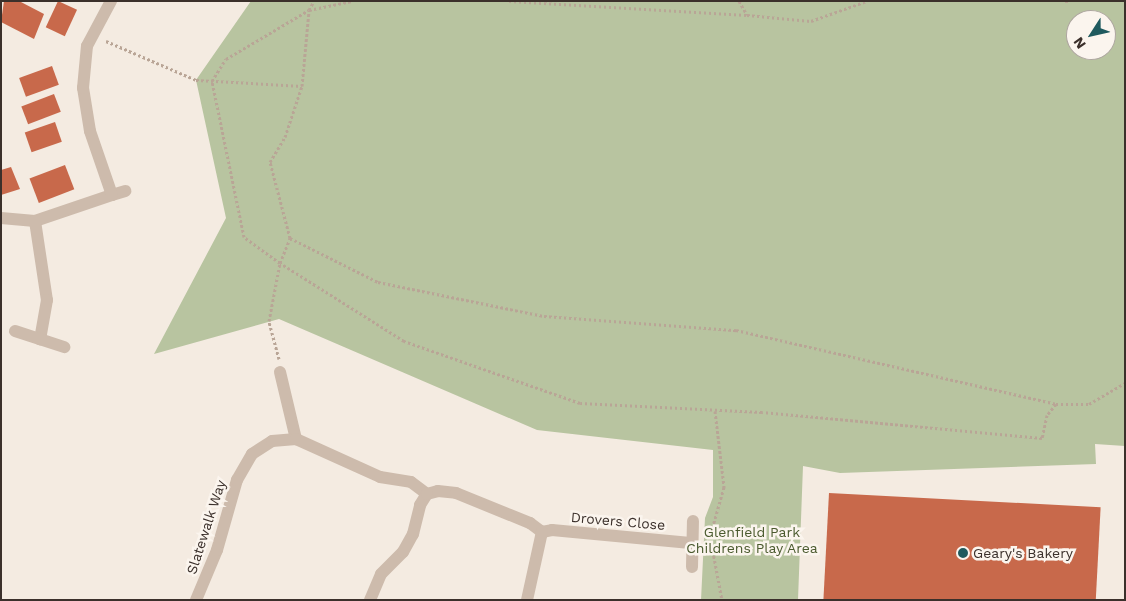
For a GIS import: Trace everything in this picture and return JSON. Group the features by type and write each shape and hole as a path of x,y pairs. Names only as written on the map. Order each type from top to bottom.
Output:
{"street":[{"path":"110,2 92,34 84,67 84,108 112,196"},
{"path":"1,218 36,221 125,191"},
{"path":"36,221 47,300 40,339"},
{"path":"15,330 64,347"},
{"path":"280,372 296,439 380,477 412,482 427,494"},
{"name":"Slatewalk Way","path":"196,600 217,550 237,480 252,454 272,441 296,439"},
{"path":"370,600 381,574 403,552 413,534 420,505 427,494 438,491 456,493 530,523 542,532 526,600"},
{"path":"692,567 690,543 693,521"},
{"name":"Drovers Close","path":"542,532 690,543"}],"path":[{"path":"280,372 269,321 280,262 290,238 270,162 285,137 302,86 309,10 314,1"},
{"path":"352,1 309,10 226,59 212,80 244,237 404,341 580,403 715,410 1042,438 1047,415 1056,404"},
{"path":"509,1 747,15 811,21 867,1"},
{"path":"739,1 747,15"},
{"path":"92,34 180,75 212,80 302,86"},
{"path":"290,238 378,282 544,316 736,330 1056,404 1089,404 1125,383"},
{"path":"715,410 724,487 710,536 722,600"}],"green space":[{"name":"Glenfield Park Childrens Play Area","path":"251,1 1125,1 1125,446 1095,444 1096,464 840,473 803,466 798,600 701,600 705,518 713,497 713,450 537,430 279,319 154,354 226,218 196,80"}],"building":[{"path":"4,1 19,1 44,14 34,39 1,22"},
{"path":"58,1 77,10 65,36 46,27"},
{"path":"52,66 59,85 26,97 19,78"},
{"path":"54,94 61,112 28,124 21,107"},
{"path":"55,122 62,142 32,152 25,132"},
{"path":"65,165 74,189 39,203 30,179"},
{"path":"11,167 20,189 1,195 1,170"},
{"name":"Geary's Bakery","path":"829,493 1101,507 1096,600 823,600"}],"place":[{"name":"Geary's Bakery","path":"963,553"}]}
